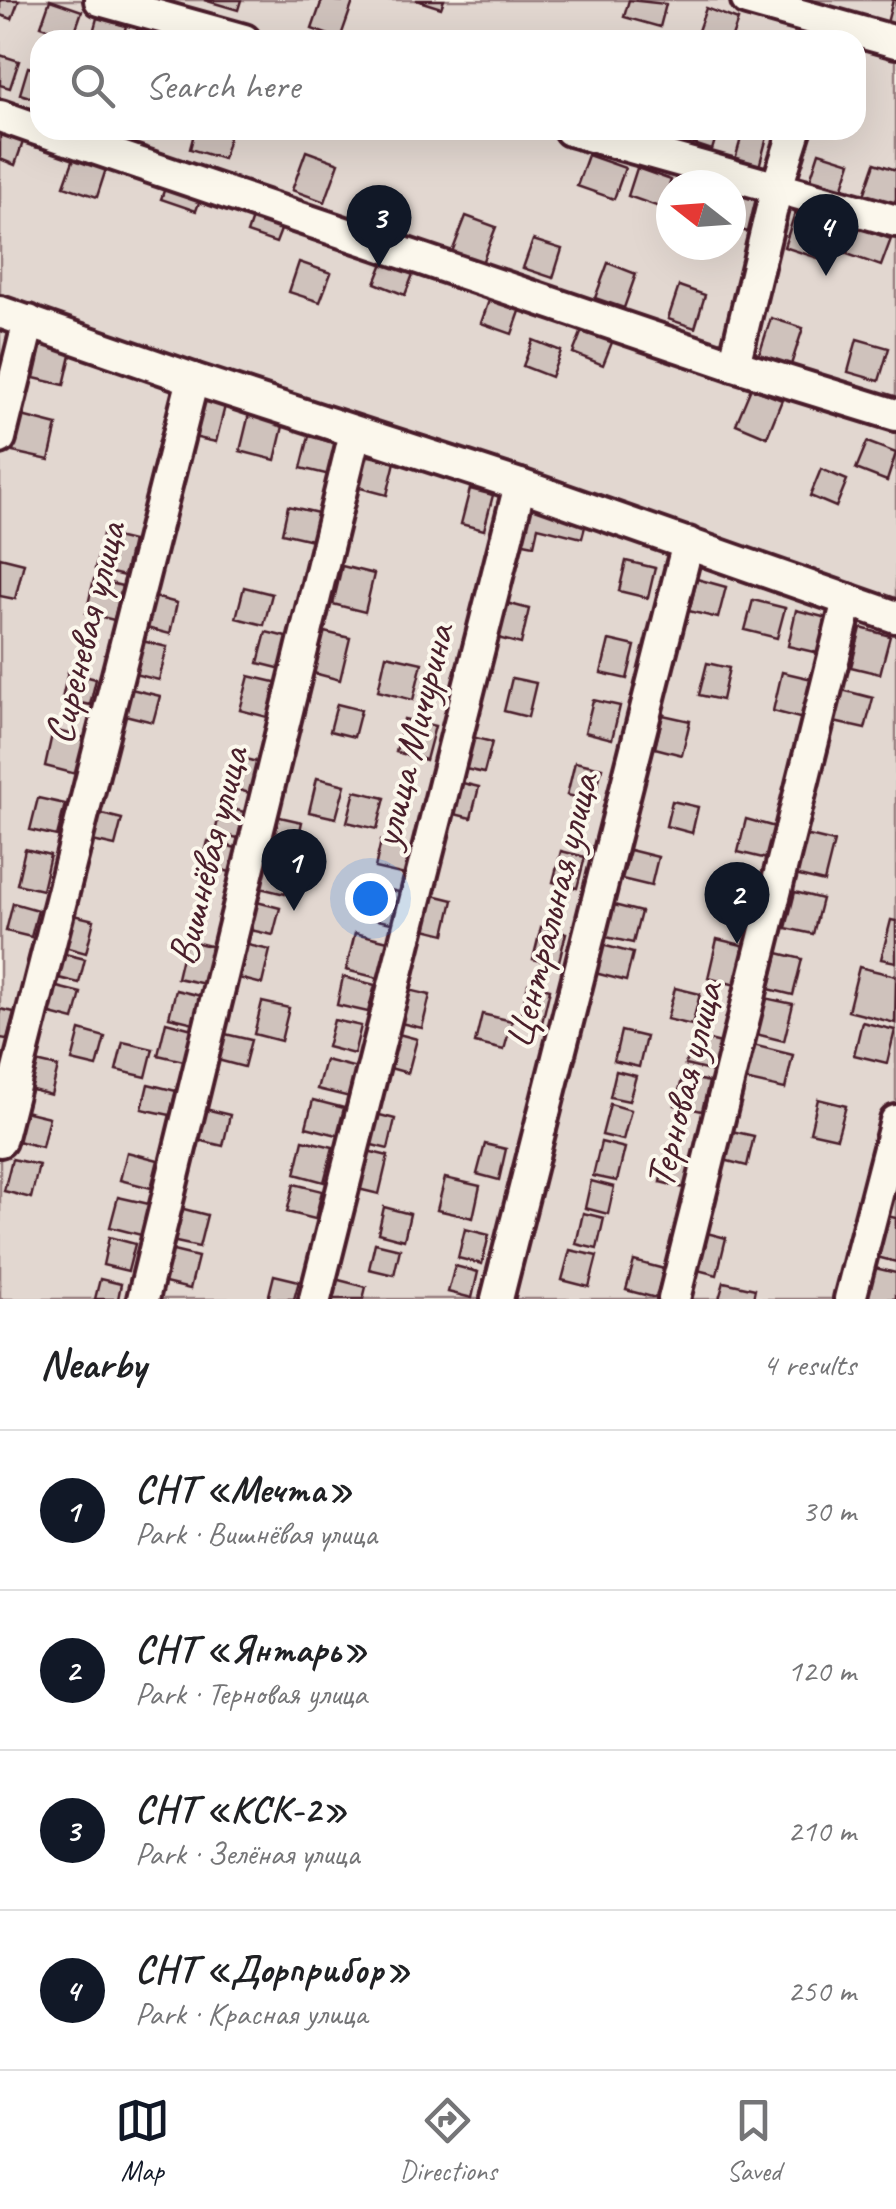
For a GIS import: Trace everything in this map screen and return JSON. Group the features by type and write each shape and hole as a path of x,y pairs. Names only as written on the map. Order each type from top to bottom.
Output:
{"street":[{"path":"100,0 208,30"},
{"path":"747,0 857,30"},
{"path":"866,33 896,42"},
{"path":"0,116 30,126"},
{"path":"70,140 896,416"},
{"path":"606,140 896,221"},
{"path":"734,365 791,140"},
{"path":"0,312 520,485 896,617"},
{"path":"0,438 30,320"},
{"name":"Сиреневая улица","path":"0,1141 193,379"},
{"name":"Вишнёвая улица","path":"143,1299 356,433"},
{"name":"улица Мичурина","path":"315,1299 520,485"},
{"name":"Центральная улица","path":"497,1299 688,543"},
{"name":"Терновая улица","path":"674,1299 848,600"},
{"path":"850,1299 896,1121"}],"shaded area":[{"path":"0,0 896,0 896,1299 0,1299"}],"building":[{"path":"0,0 19,0 12,19 0,15"},
{"path":"50,0 82,11 75,30 41,26"},
{"path":"204,0 241,0 238,10"},
{"path":"322,0 353,2 343,30 312,29"},
{"path":"416,0 444,0 441,8"},
{"path":"629,0 666,4 660,27 624,17"},
{"path":"896,0 896,29 886,27"},
{"path":"706,8 738,20 734,30 698,30"},
{"path":"97,18 126,26 125,30 94,30"},
{"path":"0,55 19,61 10,88 0,85"},
{"path":"28,67 30,68 30,97 20,94"},
{"path":"0,130 24,139 15,165 0,159"},
{"path":"192,140 228,140 223,159 190,149"},
{"path":"682,140 715,140 712,150"},
{"path":"741,140 766,140 759,167 735,160"},
{"path":"306,151 339,163 325,202 292,190"},
{"path":"819,152 851,162 842,190 810,180"},
{"path":"75,155 107,166 97,197 64,186"},
{"path":"588,155 625,168 614,199 577,186"},
{"path":"875,163 896,170 892,209 863,198"},
{"path":"637,168 656,175 656,206 628,196"},
{"path":"169,177 204,189 196,211 161,199"},
{"path":"746,194 762,199 751,233 746,232"},
{"path":"256,206 286,217 276,243 247,233"},
{"path":"795,213 832,225 821,259 784,247"},
{"path":"466,216 496,227 482,263 452,252"},
{"path":"856,227 891,239 881,266 847,254"},
{"path":"533,240 562,249 553,278 523,268"},
{"path":"387,253 417,264 405,295 375,283"},
{"path":"299,262 331,273 320,302 289,292"},
{"path":"608,263 636,274 624,308 595,298"},
{"path":"679,286 705,295 695,328 668,319"},
{"path":"493,289 524,300 512,334 481,323"},
{"path":"771,318 803,328 791,365 759,355"},
{"path":"585,323 615,335 603,365 573,353"},
{"path":"857,339 889,348 879,381 848,372"},
{"path":"533,340 561,351 551,377 523,366"},
{"path":"42,343 72,351 64,385 34,378"},
{"path":"751,388 782,400 767,437 736,424"},
{"path":"203,396 226,402 216,442 193,437"},
{"path":"249,414 284,422 275,460 240,451"},
{"path":"22,416 57,425 49,460 13,452"},
{"path":"309,436 338,444 330,475 301,468"},
{"path":"867,442 896,453 887,481 856,469"},
{"path":"365,455 395,462 387,495 357,487"},
{"path":"821,469 847,480 836,507 810,496"},
{"path":"470,489 493,495 484,530 461,524"},
{"path":"520,498 588,515 582,538 538,527 534,545 509,540"},
{"path":"288,506 318,513 312,540 282,533"},
{"path":"103,534 132,541 124,576 95,569"},
{"path":"0,557 24,563 15,599 0,596"},
{"path":"626,561 655,568 648,598 619,591"},
{"path":"342,566 374,574 365,612 333,604"},
{"path":"94,579 122,586 114,620 86,613"},
{"path":"697,579 726,587 718,618 689,611"},
{"path":"244,587 272,594 264,625 236,618"},
{"path":"147,595 177,603 170,634 139,626"},
{"path":"753,600 785,608 777,638 745,630"},
{"path":"499,601 529,609 521,644 490,636"},
{"path":"796,610 827,618 818,653 788,646"},
{"path":"861,628 890,636 880,674 851,667"},
{"path":"320,631 350,638 340,680 310,672"},
{"path":"266,632 290,638 282,669 258,663"},
{"path":"134,639 167,647 159,680 126,672"},
{"path":"609,640 635,646 627,679 601,673"},
{"path":"386,655 422,663 413,700 378,691"},
{"path":"707,663 729,668 722,700 699,695"},
{"path":"68,672 96,679 90,705 62,699"},
{"path":"782,672 812,679 803,719 773,711"},
{"path":"249,676 279,683 271,718 240,710"},
{"path":"512,678 536,683 528,717 504,711"},
{"path":"127,688 160,696 153,722 121,714"},
{"path":"842,690 873,698 865,729 834,722"},
{"path":"593,700 620,706 612,739 585,732"},
{"path":"337,704 361,710 354,737 330,731"},
{"path":"663,715 690,721 682,755 655,748"},
{"path":"404,719 435,726 426,760 396,752"},
{"path":"53,730 85,738 76,774 45,766"},
{"path":"464,735 492,742 484,773 456,767"},
{"path":"235,756 260,763 253,794 228,787"},
{"path":"575,762 602,768 594,801 567,795"},
{"path":"317,778 345,785 336,818 309,812"},
{"path":"450,780 479,787 471,818 442,811"},
{"path":"355,791 385,798 377,829 347,822"},
{"path":"38,798 65,804 57,836 30,830"},
{"path":"672,801 698,807 692,833 666,826"},
{"path":"221,806 244,812 238,838 215,833"},
{"path":"94,812 122,819 115,846 88,840"},
{"path":"271,815 302,822 295,852 264,845"},
{"path":"746,819 775,827 767,859 738,852"},
{"path":"805,835 834,842 824,882 795,875"},
{"path":"208,841 236,848 230,872 202,865"},
{"path":"381,841 411,848 405,875 375,868"},
{"path":"25,849 50,855 42,890 17,884"},
{"path":"630,850 658,857 651,886 622,879"},
{"path":"561,851 585,857 577,888 553,882"},
{"path":"263,858 292,865 285,894 256,887"},
{"path":"735,878 761,884 753,914 728,907"},
{"path":"367,885 399,892 391,923 360,916"},
{"path":"795,892 822,899 813,934 786,928"},
{"path":"425,893 453,900 445,934 417,927"},
{"path":"249,900 280,908 273,935 242,928"},
{"path":"13,903 38,910 31,937 6,931"},
{"path":"610,904 641,912 633,943 602,936"},
{"path":"69,914 94,920 86,953 61,946"},
{"path":"891,920 896,921 896,962 881,959"},
{"path":"541,927 566,933 558,965 533,959"},
{"path":"355,933 388,941 378,978 346,970"},
{"path":"717,939 750,947 740,986 708,978"},
{"path":"186,940 214,947 205,984 177,978"},
{"path":"239,943 270,950 262,984 231,976"},
{"path":"602,945 633,953 626,981 595,973"},
{"path":"61,953 85,959 79,983 55,977"},
{"path":"778,953 802,959 793,995 769,989"},
{"path":"859,967 896,976 895,1023 848,1011"},
{"path":"343,977 375,985 368,1012 337,1005"},
{"path":"528,984 550,989 541,1027 519,1021"},
{"path":"53,986 81,993 74,1020 47,1013"},
{"path":"400,988 430,995 422,1028 392,1021"},
{"path":"675,988 700,994 692,1025 667,1019"},
{"path":"176,990 205,997 198,1024 169,1017"},
{"path":"765,998 793,1004 784,1041 756,1034"},
{"path":"262,1002 289,1008 281,1041 254,1034"},
{"path":"0,1009 14,1012 7,1039 0,1038"},
{"path":"482,1014 512,1021 504,1050 475,1043"},
{"path":"334,1020 361,1026 354,1054 327,1047"},
{"path":"166,1022 196,1030 188,1062 158,1055"},
{"path":"862,1022 895,1030 887,1063 854,1055"},
{"path":"80,1030 105,1037 97,1067 72,1061"},
{"path":"387,1031 417,1039 408,1073 379,1065"},
{"path":"621,1031 646,1037 639,1067 614,1061"},
{"path":"221,1033 251,1040 244,1067 214,1059"},
{"path":"693,1036 721,1043 714,1072 685,1065"},
{"path":"123,1042 153,1049 146,1077 116,1070"},
{"path":"749,1044 793,1055 785,1089 740,1079"},
{"path":"325,1060 357,1068 350,1097 317,1089"},
{"path":"32,1061 58,1067 51,1095 25,1088"},
{"path":"616,1071 636,1076 629,1101 610,1097"},
{"path":"683,1076 709,1082 702,1111 675,1105"},
{"path":"148,1084 176,1091 170,1115 142,1109"},
{"path":"818,1099 846,1106 837,1138 810,1132"},
{"path":"313,1100 344,1108 337,1135 306,1127"},
{"path":"610,1104 631,1110 623,1140 602,1135"},
{"path":"201,1108 230,1115 223,1146 194,1139"},
{"path":"20,1110 49,1117 42,1147 13,1140"},
{"path":"372,1113 395,1119 388,1149 364,1143"},
{"path":"727,1130 754,1136 747,1166 720,1159"},
{"path":"303,1140 333,1147 324,1182 295,1174"},
{"path":"601,1142 625,1148 617,1181 593,1176"},
{"path":"485,1144 506,1149 499,1180 477,1174"},
{"path":"359,1149 388,1156 379,1194 350,1187"},
{"path":"127,1152 158,1160 151,1188 120,1180"},
{"path":"666,1153 695,1160 688,1189 660,1182"},
{"path":"12,1159 39,1165 31,1198 4,1191"},
{"path":"445,1178 480,1186 473,1218 437,1210"},
{"path":"591,1181 614,1187 608,1214 585,1208"},
{"path":"294,1184 322,1191 315,1219 287,1212"},
{"path":"118,1197 149,1204 141,1235 110,1227"},
{"path":"176,1207 207,1215 199,1247 167,1240"},
{"path":"384,1207 410,1214 404,1240 378,1233"},
{"path":"583,1213 604,1218 597,1249 576,1244"},
{"path":"887,1216 896,1218 896,1262 877,1257"},
{"path":"465,1229 489,1235 482,1264 458,1258"},
{"path":"699,1231 726,1238 717,1275 690,1268"},
{"path":"109,1237 135,1244 128,1271 103,1265"},
{"path":"375,1243 400,1249 394,1275 369,1269"},
{"path":"169,1250 198,1257 190,1289 161,1282"},
{"path":"570,1250 597,1256 589,1287 562,1280"},
{"path":"634,1261 664,1269 656,1298 626,1290"},
{"path":"455,1266 478,1272 472,1298 448,1292"},
{"path":"871,1267 896,1273 896,1299 863,1299"},
{"path":"274,1275 299,1281 294,1299 268,1299"},
{"path":"100,1279 121,1284 118,1299 95,1299"},
{"path":"335,1279 366,1287 363,1299 330,1299"},
{"path":"724,1282 755,1289 753,1299 719,1299"}],"place":[{"name":"СНТ «КСК-2»","path":"379,267"},
{"name":"СНТ «Дорприбор»","path":"826,276"},
{"name":"СНТ «Мечта»","path":"294,911"},
{"name":"СНТ «Янтарь»","path":"737,944"}]}
